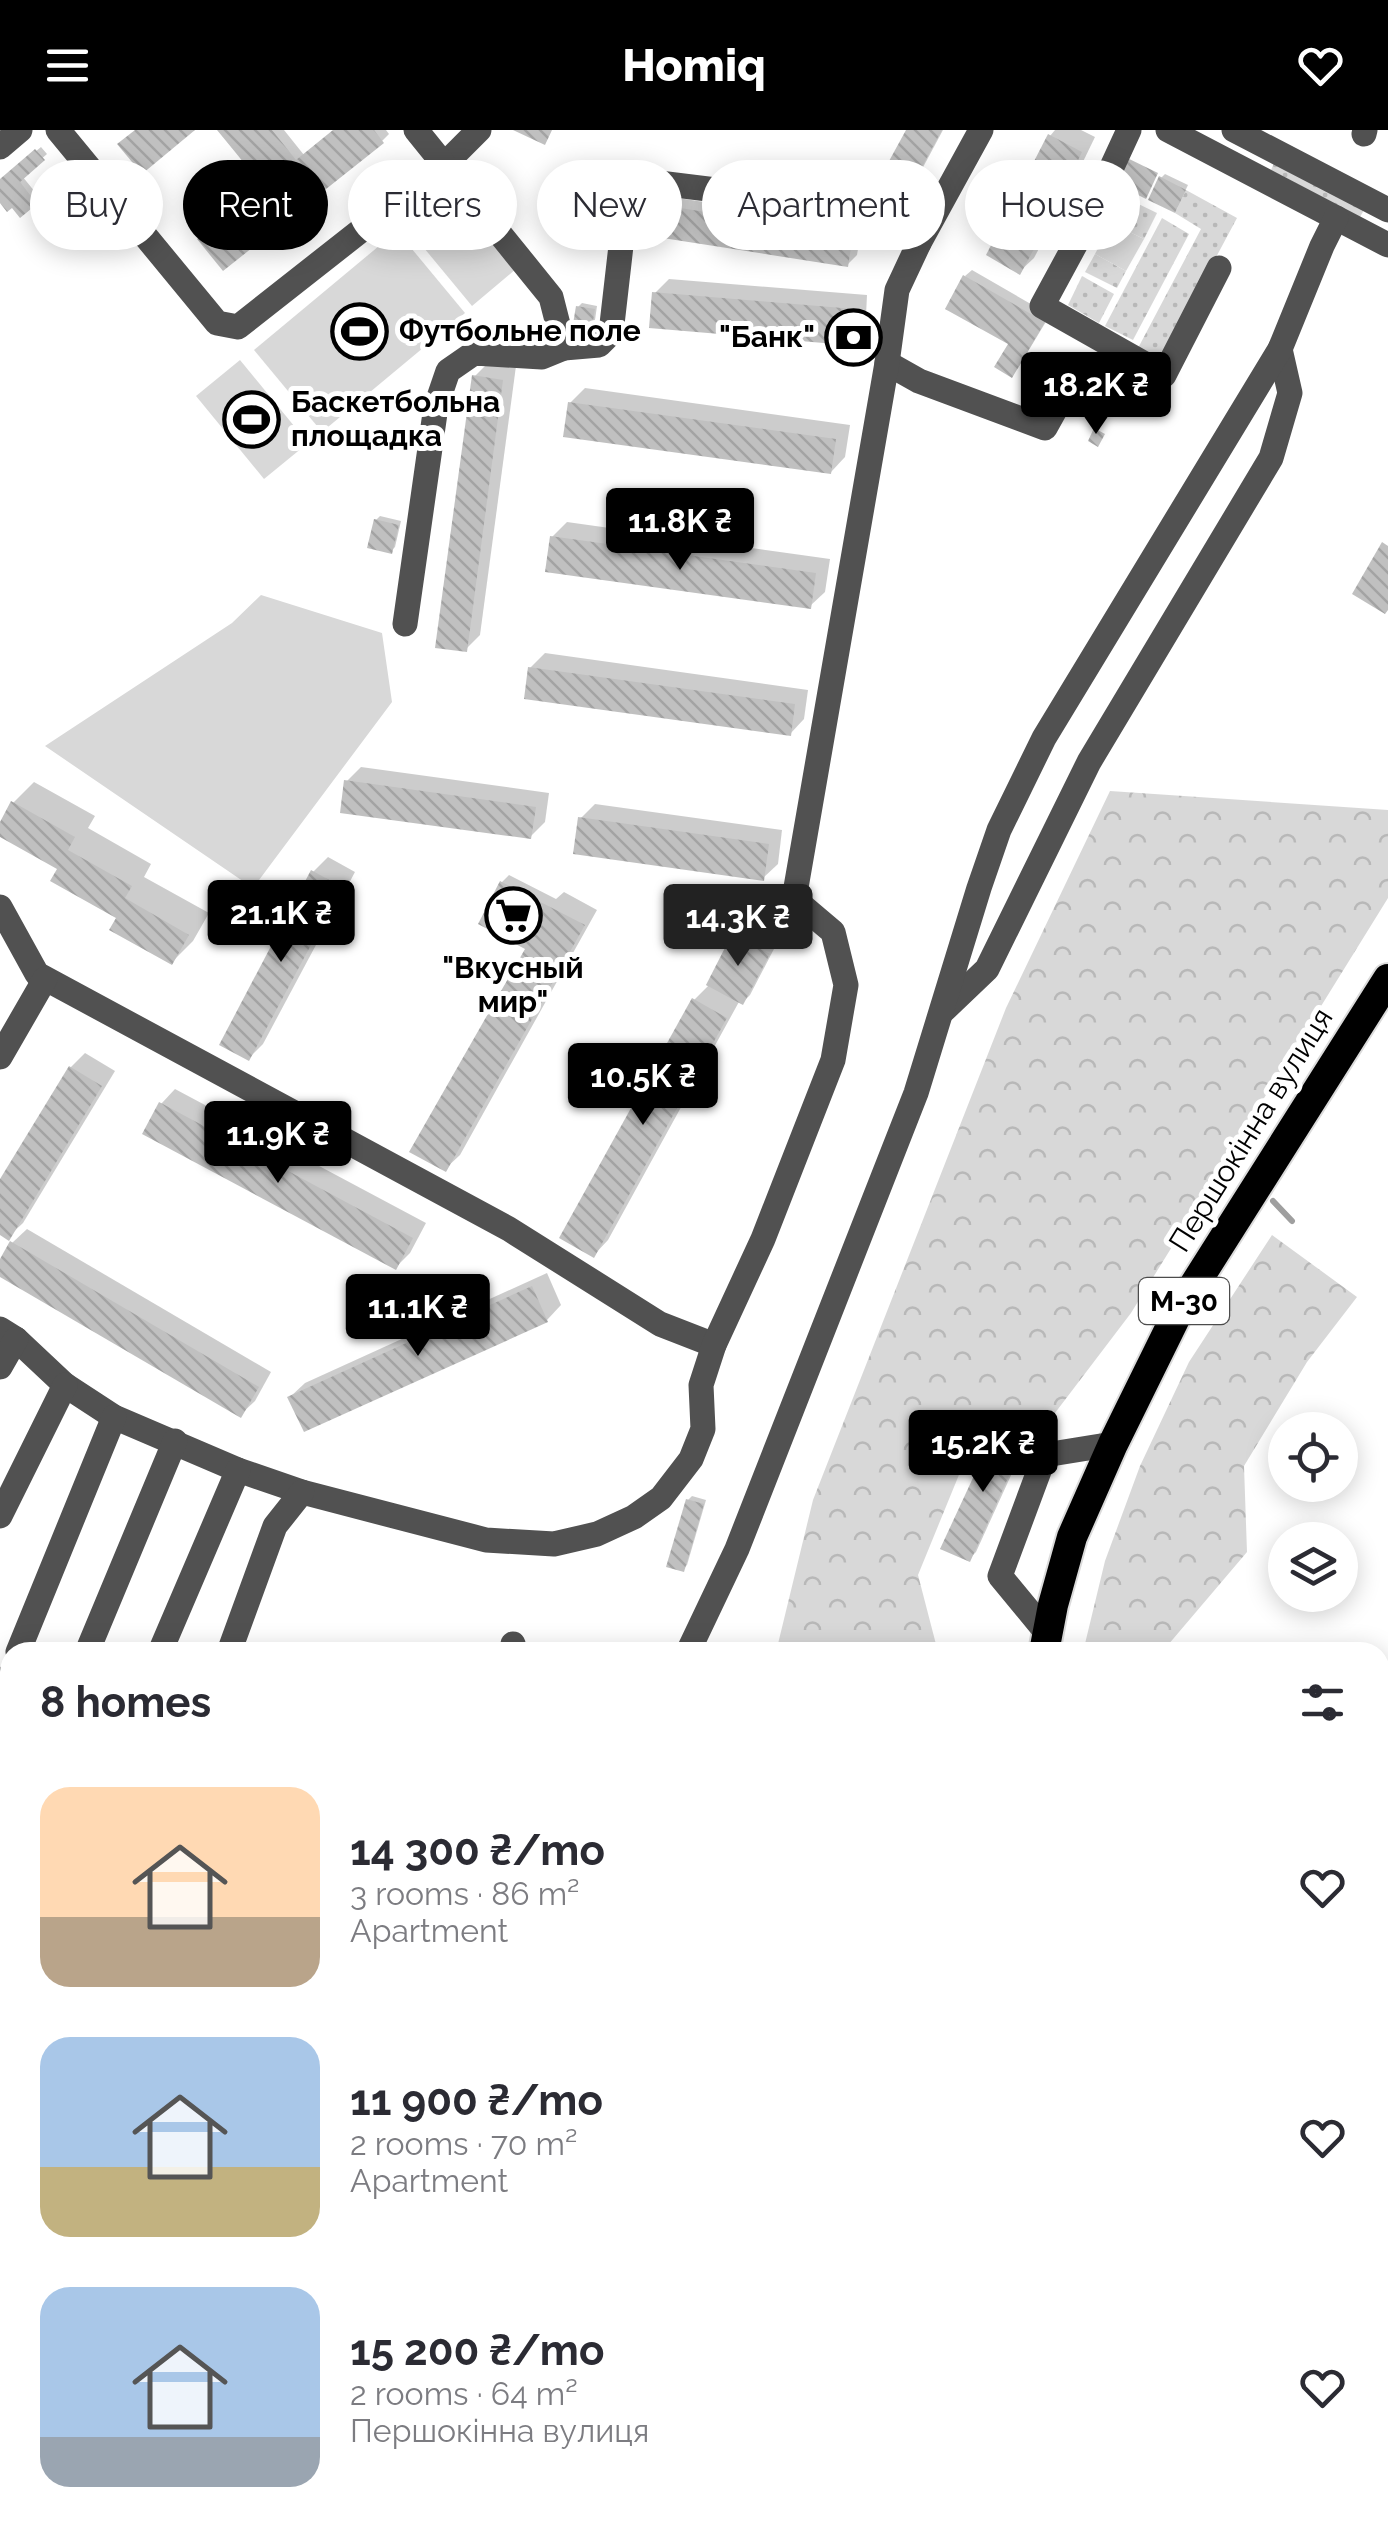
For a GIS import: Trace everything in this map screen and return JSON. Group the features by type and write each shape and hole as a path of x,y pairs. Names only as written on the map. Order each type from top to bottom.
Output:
{"highway":[{"name":"Першокінна вулиця","path":"1046,1642 1072,1537 1181,1306 1388,979"}],"street":[{"path":"0,146 20,130"},
{"path":"58,130 217,323 238,327 348,240"},
{"path":"416,130 440,160"},
{"path":"449,160 479,130"},
{"path":"945,195 980,130"},
{"path":"1129,130 1081,234 1042,306 1164,375 1219,268"},
{"path":"1168,130 1217,141 1336,218 1388,246"},
{"path":"1234,130 1388,210"},
{"path":"406,624 436,406 448,370 474,353 542,358 564,348 599,345 611,333 626,202 651,182 702,188"},
{"path":"693,1642 744,1531 916,1094 999,830 1044,738 1280,350 1336,218"},
{"path":"514,250 552,296 564,348"},
{"path":"0,1367 8,1334 65,1386 114,1417 238,1470 302,1492 486,1540 554,1544 597,1534 661,1498 691,1459 702,1428 702,1385 714,1345 764,1240 833,1060 846,985 833,932 794,899 897,290 916,250"},
{"path":"940,1013 988,969 1089,762 1271,458 1290,393 1280,350"},
{"path":"887,363 919,381 1044,428 1060,400"},
{"path":"0,907 41,976"},
{"path":"0,945 41,976 509,1229 660,1324 714,1345"},
{"path":"0,1058 41,976"},
{"path":"0,1516 65,1386"},
{"path":"22,1642 114,1417"},
{"path":"92,1642 175,1441"},
{"path":"1045,1642 1000,1576 1046,1455 1113,1444"},
{"path":"164,1642 238,1470"},
{"path":"232,1642 275,1526 302,1492"}],"green space":[{"path":"1274,163 1364,210 1360,217 1271,170"},
{"path":"1186,190 1237,218 1160,362 1137,350 1201,229 1175,213"},
{"path":"1140,205 1157,213 1144,239 1140,237"},
{"path":"1162,218 1189,234 1133,340 1105,326"},
{"name":"Футбольне поле","path":"374,250 413,250 465,313 322,432 254,350"},
{"path":"426,250 500,250 516,269 472,306"},
{"path":"1097,250 1138,250 1126,271 1095,254"},
{"path":"1095,254 1126,271 1117,288 1085,272"},
{"path":"1082,276 1114,294 1099,323 1068,305"},
{"name":"Баскетбольна площадка","path":"240,360 308,443 264,479 196,396"},
{"path":"261,595 382,633 392,702 253,888 45,746 232,623"},
{"path":"1110,791 1388,810 1388,898 1131,1313 1055,1413 981,1421 918,1575 935,1642 778,1642 813,1500 1006,1008"},
{"path":"1272,1235 1357,1297 1307,1362 1277,1412 1268,1412 1268,1426 1244,1466 1247,1552 1170,1642 1085,1642 1105,1561 1140,1466 1189,1362"}],"building":[{"path":"135,130 195,130 159,160 130,160 117,144"},
{"path":"217,130 272,130 296,160 242,160"},
{"path":"333,130 374,130 384,143 363,160 348,160 348,172 328,188 328,160 296,160"},
{"path":"513,130 552,130 545,145"},
{"path":"906,130 942,130 926,160 890,160"},
{"path":"1048,134 1082,152 1078,160 1035,160"},
{"path":"35,149 45,160 30,160 30,173 20,182 30,195 30,210 20,218 12,208 7,212 0,203 0,179"},
{"path":"1140,164 1158,173 1146,199 1140,196"},
{"path":"1159,176 1186,190 1175,213 1148,200"},
{"path":"682,208 702,212 702,244 682,241"},
{"path":"206,250 249,250 223,271"},
{"path":"739,250 851,250 848,267"},
{"path":"989,250 1033,250 1020,275 986,255"},
{"path":"963,275 1045,322 1012,378 994,367 1008,344 945,309"},
{"path":"652,292 854,309 852,330 860,331 859,346 649,328"},
{"path":"576,306 595,309 591,334 572,330"},
{"path":"472,375 503,380 467,652 435,648"},
{"path":"568,402 836,439 831,474 563,437"},
{"path":"1094,428 1105,434 1098,447 1088,441"},
{"path":"374,519 399,525 392,554 367,548"},
{"path":"550,536 816,573 811,609 545,572"},
{"path":"1382,542 1388,546 1385,614 1352,594"},
{"path":"528,667 795,704 791,736 524,699"},
{"path":"344,780 536,807 531,839 340,813"},
{"path":"11,801 75,837 68,850 132,886 125,898 189,935 172,965 109,930 116,918 50,881 57,869 0,837 0,822"},
{"path":"578,817 769,844 764,881 573,854"},
{"path":"311,870 342,887 249,1061 219,1045"},
{"path":"500,881 585,925 446,1172 409,1152 525,949 478,924"},
{"path":"732,934 770,954 743,1005 706,985"},
{"path":"692,998 727,1018 594,1258 559,1238"},
{"path":"69,1066 102,1086 9,1241 0,1235 0,1179"},
{"path":"159,1102 413,1238 396,1270 142,1134"},
{"path":"10,1241 259,1387 241,1418 0,1277 0,1259"},
{"path":"532,1286 548,1322 304,1432 287,1397"},
{"path":"1011,1426 1028,1434 970,1562 940,1549 991,1439 1002,1443"},
{"path":"686,1499 704,1504 684,1572 666,1567"}],"waterway":[{"path":"1273,1201 1292,1221"}],"place":[{"name":"Футбольне поле","path":"360,331"},
{"name":"\"Банк\"","path":"854,337"},
{"name":"Баскетбольна площадка","path":"252,419"},
{"name":"\"Вкусный мир\"","path":"513,915"}]}
